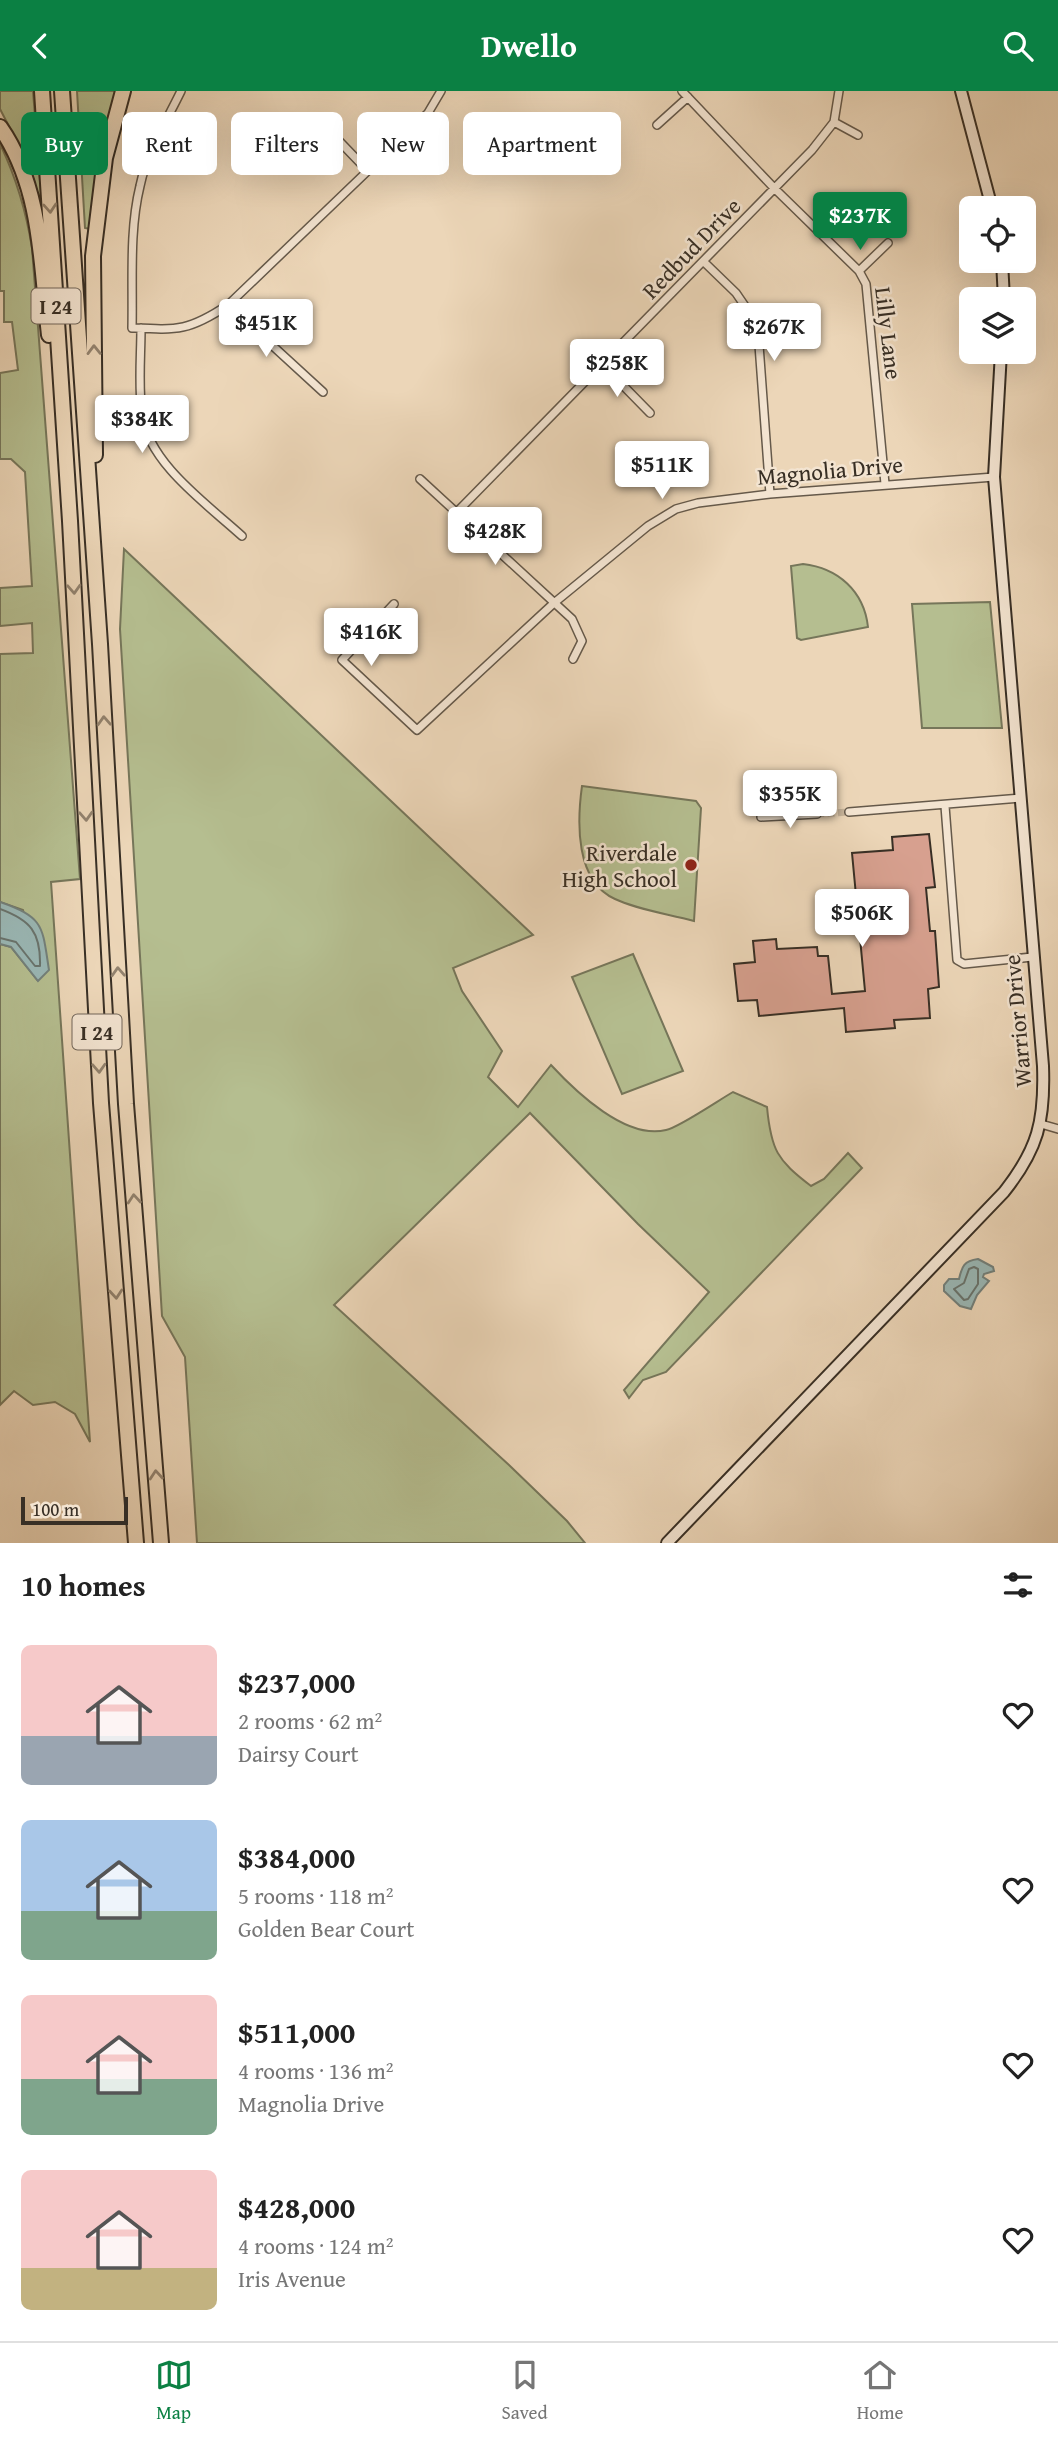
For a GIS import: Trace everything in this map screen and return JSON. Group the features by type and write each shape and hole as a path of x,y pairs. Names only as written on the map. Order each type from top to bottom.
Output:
{"highway":[{"name":"I 24","path":"42,91 70,521 101,1103 136,1543"},
{"name":"I 24","path":"62,91 126,1104 161,1543"},
{"path":"90,516 95,453 93,256 105,158 123,91"},
{"path":"0,127 15,149 35,209 70,521"}],"street":[{"path":"181,91 150,153 135,209 136,328 146,432 158,456 242,536"},
{"path":"429,112 441,91"},
{"path":"839,91 834,122 858,135"},
{"path":"961,91 989,196"},
{"path":"657,125 685,94"},
{"name":"Lilly Lane","path":"685,94 775,189 859,271 866,283 885,484"},
{"name":"Redbud Drive","path":"457,512 704,263 811,151 834,122"},
{"path":"343,145 357,160"},
{"path":"136,328 179,330 202,322 228,305 362,175"},
{"path":"859,271 888,243"},
{"path":"704,263 736,293 751,315 759,345 770,494"},
{"path":"228,305 323,392"},
{"name":"Warrior Drive","path":"667,1543 1004,1192 1023,1168 1041,1125 1044,1099 1043,1066 994,477 1000,364"},
{"path":"603,365 650,413"},
{"name":"Magnolia Drive","path":"394,604 342,660 417,730 554,603 648,526 676,509 698,503 770,494 994,477"},
{"path":"420,479 572,619 580,632 580,648 573,659"},
{"path":"849,812 1020,798"},
{"path":"945,806 957,960 964,964 1032,957"},
{"path":"761,817 817,814"},
{"path":"1041,1125 1058,1129"}],"green space":[{"path":"0,91 33,91 35,112 21,112 21,150 0,109"},
{"path":"77,91 119,91 108,143 108,112 78,112"},
{"path":"0,144 20,195 32,248 80,879 51,882 90,1442 75,1414 55,1402 33,1405 14,1391 0,1405 0,944 11,947 38,981 23,910 0,902 0,654 33,653 32,623 0,626 0,588 32,586 25,472 11,459 0,459 0,373 18,370 12,322 4,322 4,291 0,291"},
{"path":"32,175 40,175 42,207"},
{"path":"82,175 101,175 90,229 85,228"},
{"path":"124,549 533,935 453,968 462,991 502,1051 488,1077 518,1107 551,1065 603,1111 635,1128 651,1131 672,1128 733,1092 767,1107 771,1134 778,1153 790,1169 811,1186 824,1179 848,1153 862,1168 666,1372 643,1380 629,1398 624,1390 709,1292 638,1224 530,1113 334,1305 509,1465 567,1521 585,1543 197,1543 185,1357 162,1316 120,629"},
{"path":"803,564 827,570 847,583 861,603 868,627 801,640 797,638 791,566"},
{"path":"990,602 1002,728 922,728 912,604"},
{"path":"582,786 696,801 701,808 694,921 615,899 592,879 586,865 580,833"},
{"path":"633,954 683,1071 622,1094 572,977"}],"water":[{"path":"0,902 26,913 39,925 49,970 38,981 11,947 0,944"},
{"path":"978,1259 993,1267 994,1271 984,1274 983,1277 989,1281 977,1295 971,1309 960,1306 944,1291 944,1285 949,1279 959,1279 964,1265"}],"building":[{"path":"929,834 935,887 926,888 930,931 935,931 939,987 928,989 930,1018 894,1020 895,1028 846,1032 844,1008 759,1016 757,1000 738,1001 734,964 755,962 753,941 776,939 777,949 817,947 818,956 828,956 832,994 865,991 852,853 893,850 892,837"}],"tunnel":[{"path":"817,814 849,812"}],"place":[{"name":"Riverdale High School","path":"691,865"}]}
